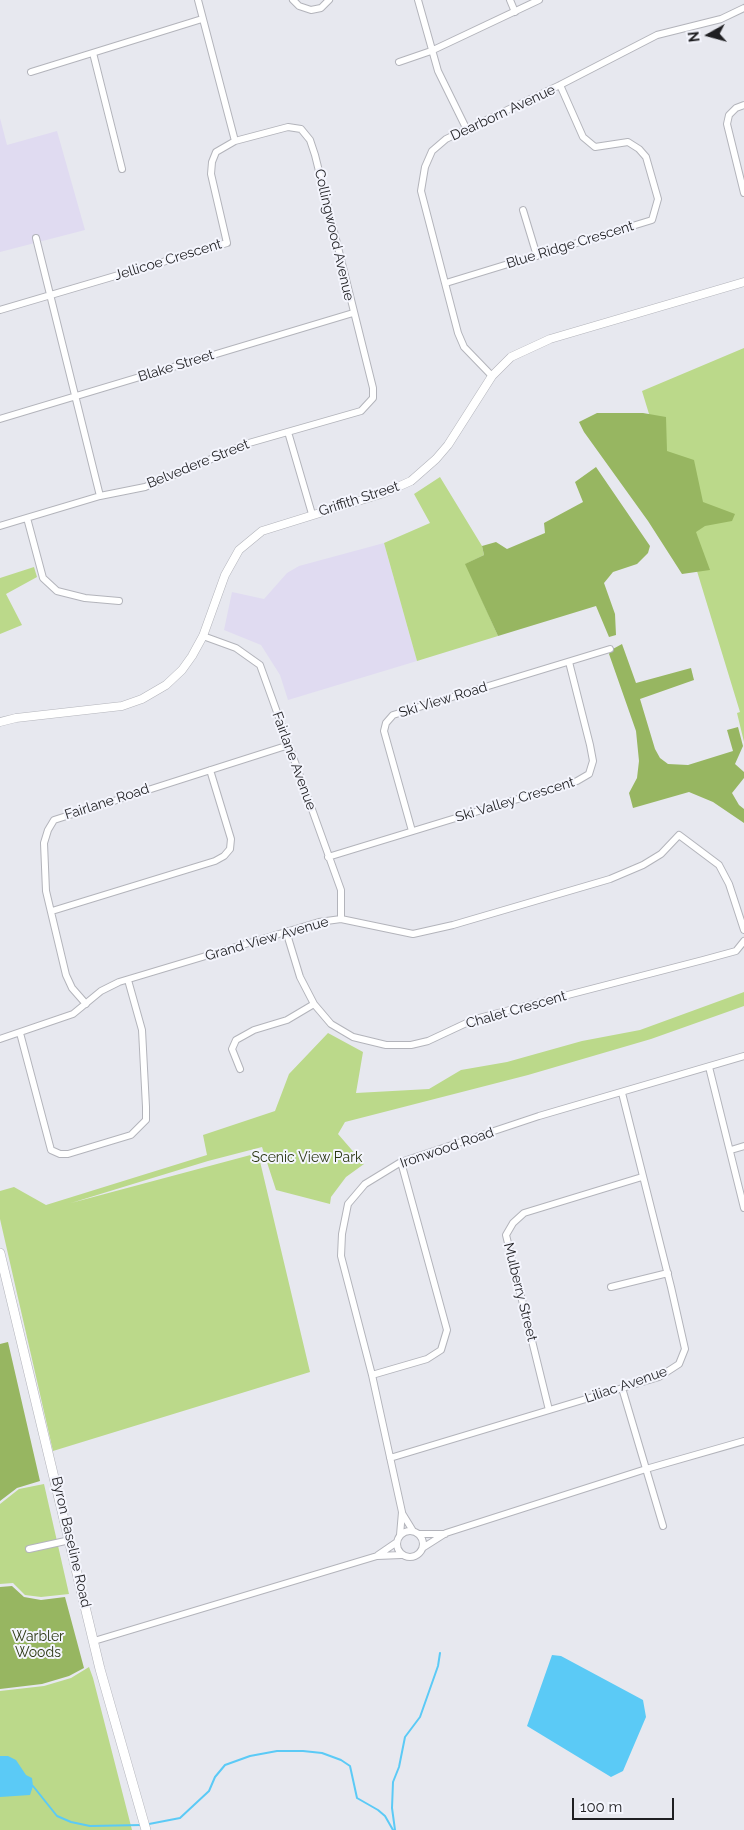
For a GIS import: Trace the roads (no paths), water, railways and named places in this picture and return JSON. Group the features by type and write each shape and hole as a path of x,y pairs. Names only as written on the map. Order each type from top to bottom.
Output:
{"main road":[{"name":"Byron Baseline Road","path":"0,1253 4,1290 70,1540 94,1641 146,1830"}],"street":[{"path":"198,0 235,141"},
{"path":"293,0 299,6 311,10 321,8 329,0"},
{"path":"418,0 438,71 467,130"},
{"path":"510,0 515,12"},
{"path":"399,62 431,51 539,0"},
{"name":"Dearborn Avenue","path":"492,376 464,347 421,191 425,167 432,151 446,139 657,36 721,19 744,8"},
{"path":"31,72 202,19"},
{"path":"92,54 122,169"},
{"name":"Blue Ridge Crescent","path":"446,283 652,220 658,199 646,157 639,149 628,142 595,147 583,137 560,85"},
{"path":"744,105 736,108 729,115 727,124 744,193"},
{"name":"Collingwood Avenue","path":"235,141 288,127 300,129 310,140 373,388 373,398 366,407"},
{"name":"Jellicoe Crescent","path":"0,310 227,243 211,174 212,162 216,152 235,141"},
{"path":"523,210 537,256"},
{"path":"36,238 100,496"},
{"name":"Griffith Street","path":"0,722 16,718 122,706 142,699 166,685 182,670 203,636 225,575 239,550 262,531 384,493 411,481 436,459 448,445 492,376 511,357 550,340 744,282"},
{"name":"Blake Street","path":"0,419 353,313"},
{"name":"Belvedere Street","path":"0,526 100,496 145,487 180,474 220,453 366,407"},
{"path":"288,432 312,514"},
{"path":"27,518 42,578 57,591 85,598 118,601"},
{"name":"Fairlane Avenue","path":"203,636 236,648 260,665 341,890 341,919"},
{"name":"Ski View Road","path":"412,831 384,731 386,723 393,715 610,649"},
{"name":"Ski Valley Crescent","path":"328,856 577,781 589,774 593,761 590,745 568,662"},
{"name":"Fairlane Road","path":"86,1004 72,988 66,975 46,891 44,843 48,830 54,820 289,745"},
{"path":"52,912 215,861 224,856 230,849 231,839 210,770"},
{"name":"Grand View Avenue","path":"0,1039 73,1014 102,991 128,980 319,922 341,919 413,934 453,925 610,879 643,865 661,854 679,835 719,865 728,884 744,930"},
{"name":"Chalet Crescent","path":"286,931 300,977 314,1004 331,1024 353,1037 386,1045 411,1045 428,1041 475,1019 736,951 744,941"},
{"path":"20,1033 51,1150 60,1154 68,1154 132,1135 146,1120 146,1107 142,1030 128,980"},
{"path":"240,1069 232,1049 236,1040 254,1030 287,1020 314,1004"},
{"name":"Ironwood Road","path":"398,1539 402,1512 372,1375 341,1256 342,1234 348,1204 365,1184 401,1162 539,1116 744,1056"},
{"path":"710,1067 744,1208"},
{"name":"Liliac Avenue","path":"390,1458 666,1374 679,1364 685,1349 668,1273 622,1093"},
{"path":"731,1150 744,1146"},
{"path":"372,1375 426,1360 441,1350 447,1330 401,1162"},
{"name":"Mulberry Street","path":"549,1410 506,1235 513,1222 524,1213 642,1176"},
{"path":"611,1287 668,1273"},
{"path":"622,1388 663,1526"},
{"path":"94,1641 377,1556 401,1555 415,1558 424,1547 446,1534 646,1469 744,1441"},
{"name":"Ironwood Road","path":"402,1512 416,1533"},
{"path":"377,1556 406,1531 446,1534"},
{"path":"416,1533 423,1540 424,1547"},
{"path":"398,1539 398,1550 401,1555"},
{"path":"29,1549 70,1540"}],"water":[{"path":"552,1655 561,1656 643,1700 646,1717 623,1771 611,1777 527,1726"},
{"path":"0,1756 8,1756 16,1760 26,1775 32,1778 33,1786 30,1795 0,1797"}],"waterway":[{"path":"395,1830 392,1808 393,1782 399,1767 405,1737 420,1717 438,1666 440,1653"},
{"path":"149,1824 180,1818 209,1791 215,1777 225,1765 250,1756 277,1751 303,1751 322,1753 341,1760 350,1766 357,1798 385,1816 393,1830"},
{"path":"33,1786 57,1816 71,1822 90,1826 142,1825"}],"park label":[{"name":"Scenic View Park","path":"307,1158"},
{"name":"Warbler Woods","path":"38,1645"}]}
